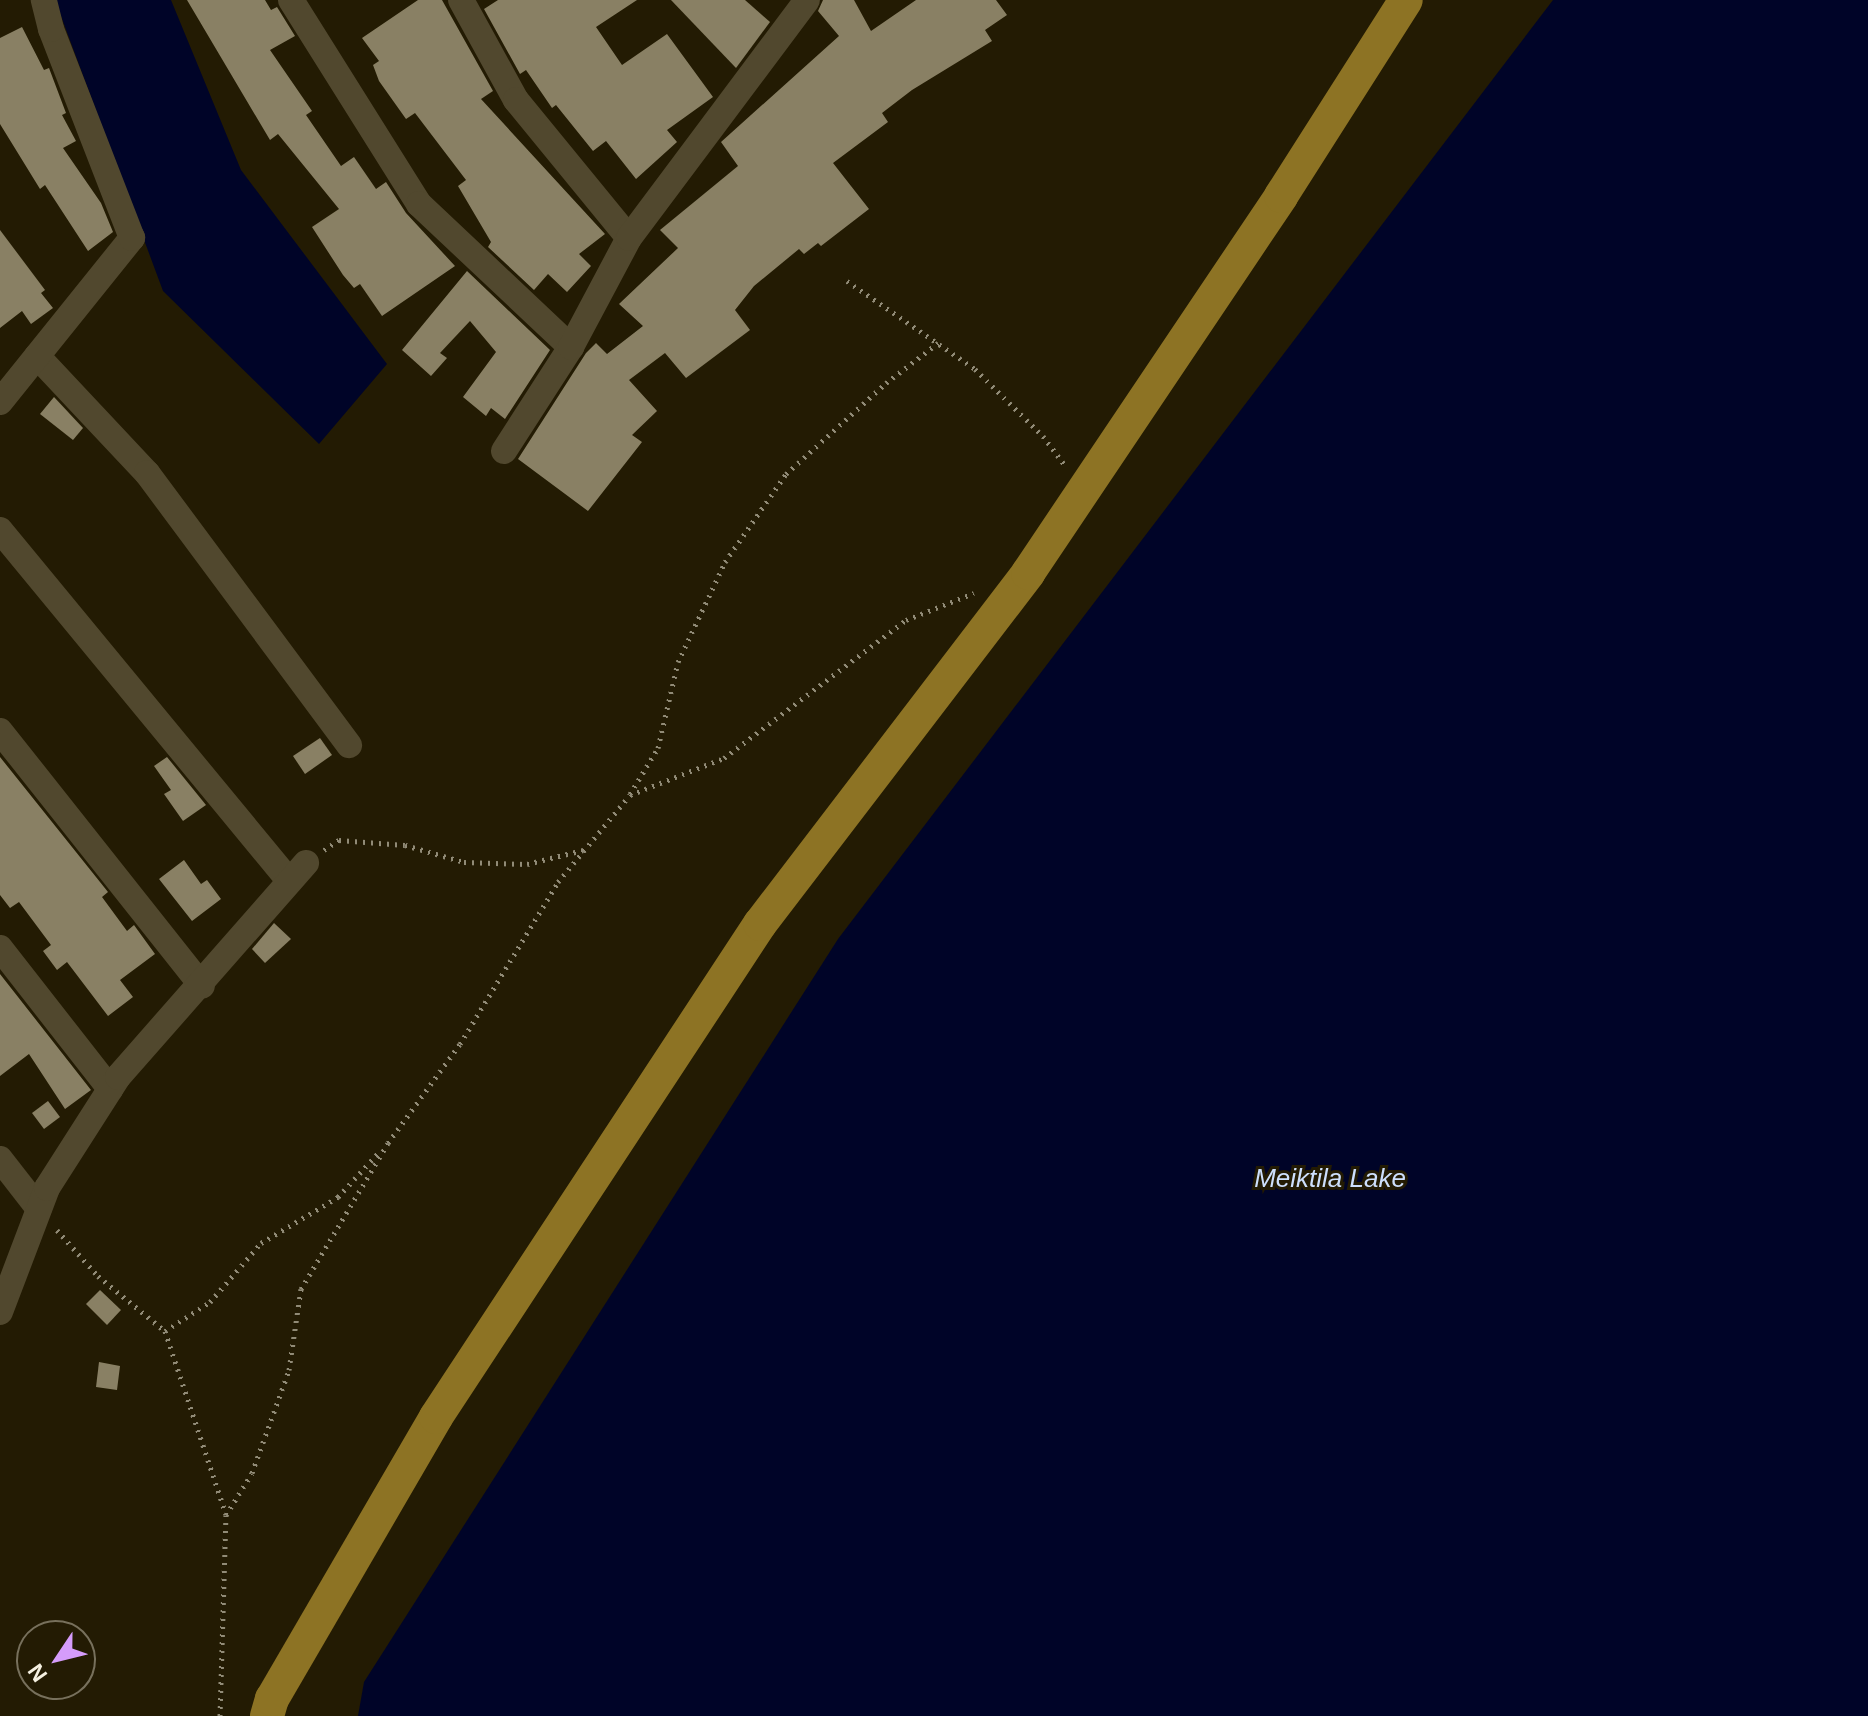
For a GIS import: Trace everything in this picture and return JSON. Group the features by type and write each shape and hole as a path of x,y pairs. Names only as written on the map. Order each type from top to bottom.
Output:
{"main road":[{"path":"267,1716 272,1699 436,1417 760,924 1028,573 1406,0"}],"street":[{"path":"0,402 132,238 51,29 44,0"},
{"path":"291,0 419,204 571,347"},
{"path":"461,0 516,100 629,238"},
{"path":"504,451 571,347 629,238 807,0"},
{"path":"37,356 147,473 349,745"},
{"path":"0,530 297,871 202,986 110,1089 39,1209 0,1312"},
{"path":"0,731 202,986"},
{"path":"0,948 110,1089"},
{"path":"0,1159 39,1209"}],"path":[{"path":"847,281 975,369 1043,436 1083,491"},
{"path":"226,1515 252,1473 289,1370 301,1289 388,1143 460,1044 558,882 630,795 658,748 678,662 733,550 786,474 886,383 938,343"},
{"path":"630,795 724,758 906,620 1028,573"},
{"path":"297,871 339,840 405,845 464,862 527,864 584,850"},
{"path":"165,1331 210,1302 261,1243 338,1197 388,1143"},
{"path":"39,1209 98,1276 165,1331 226,1515 220,1716"}],"water":[{"path":"55,0 171,0 241,170 387,364 319,444 163,291"},
{"name":"Meiktila Lake","path":"1553,0 1868,0 1868,1716 358,1716 364,1682 838,939"}],"building":[{"path":"187,0 265,0 271,10 277,7 295,36 270,50 312,111 306,115 341,166 354,157 376,189 386,182 406,213 455,266 382,316 360,284 354,288 343,275 312,227 339,209 278,134 270,140"},
{"path":"418,0 442,0 493,91 481,99 605,234 579,254 591,266 567,292 548,274 534,290 488,247 491,242 458,186 466,180 415,113 406,119 379,81 373,65 379,61 362,38"},
{"path":"498,0 637,0 596,27 622,65 667,34 713,97 667,130 677,142 636,179 606,141 593,151 556,105 552,108 526,70 520,74 484,9"},
{"path":"671,0 745,0 770,22 736,68"},
{"path":"823,0 854,0 871,31 916,0 996,0 1007,15 985,30 992,41 912,90 882,113 888,122 833,163 869,209 821,246 818,243 804,254 799,249 754,286 735,310 750,330 686,378 665,353 629,380 657,411 632,435 642,442 588,511 518,459 586,353 596,343 607,354 643,326 619,304 678,248 660,230 738,166 721,142 839,36 818,11"},
{"path":"22,27 44,70 49,68 66,113 62,115 76,141 63,148 101,203 113,232 88,251 45,185 40,189 0,124 0,38"},
{"path":"0,230 45,290 41,293 53,308 31,324 22,311 0,328"},
{"path":"467,271 550,350 505,419 491,408 486,416 463,397 496,352 470,321 440,353 447,358 431,376 402,350"},
{"path":"54,397 83,428 73,440 40,414"},
{"path":"320,738 332,755 305,774 293,756"},
{"path":"0,757 108,892 102,897 127,931 134,925 155,954 120,980 133,997 108,1016 67,962 57,970 43,951 51,945 19,902 10,908 0,895"},
{"path":"167,757 206,805 183,821 164,794 171,790 154,766"},
{"path":"184,860 201,884 207,880 221,899 192,921 159,879"},
{"path":"274,923 291,939 265,963 252,949"},
{"path":"0,974 91,1090 65,1109 29,1054 0,1076"},
{"path":"48,1101 60,1117 44,1129 32,1113"},
{"path":"100,1290 121,1310 107,1325 86,1304"},
{"path":"99,1362 120,1366 117,1390 96,1387"}]}
